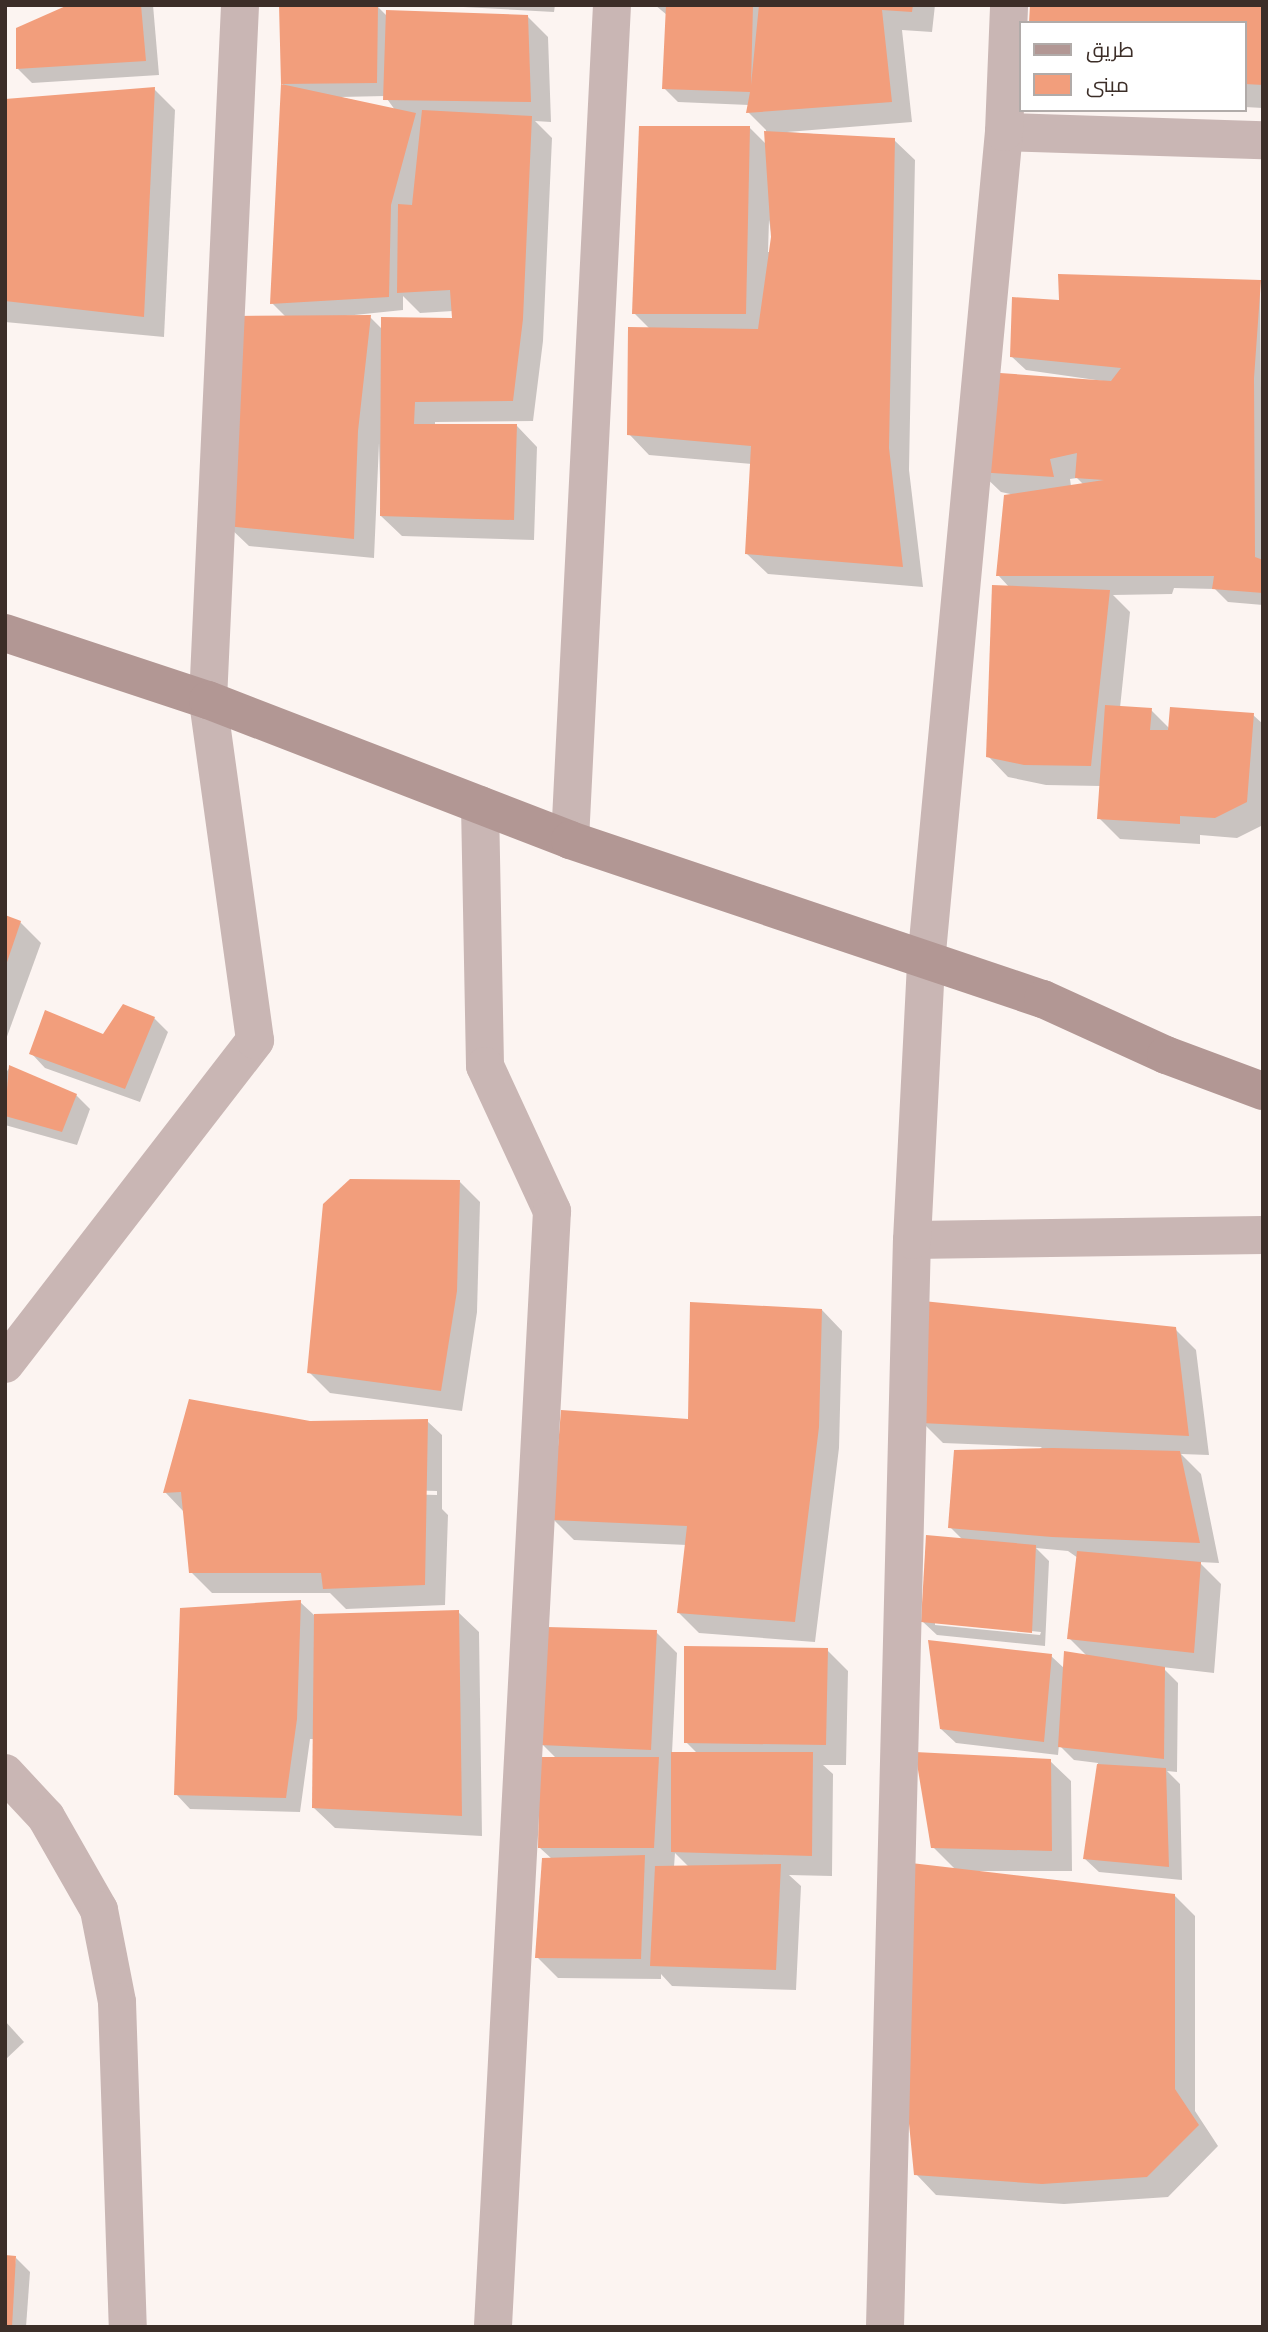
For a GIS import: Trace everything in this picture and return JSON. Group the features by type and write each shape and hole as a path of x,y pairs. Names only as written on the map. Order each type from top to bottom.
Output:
{"street":[{"path":"5,1364 255,1040 208,700 240,5"},
{"path":"570,840 612,5"},
{"path":"885,2327 912,1240 926,963 1004,132 1009,5"},
{"path":"1004,132 1263,140"},
{"path":"5,633 208,700 570,840 926,963 1042,999 1166,1055 1263,1091"},
{"path":"480,806 485,1066 552,1211 493,2327"},
{"path":"912,1240 1263,1235"},
{"path":"5,1773 46,1817 99,1910 117,2002 128,2327"}],"building":[{"path":"68,5 141,5 146,61 16,69 16,28"},
{"path":"279,5 378,5 377,83 281,84"},
{"path":"666,5 753,5 751,85 759,5 913,5 912,12 882,10 892,102 746,113 750,92 662,89"},
{"path":"1030,5 1263,5 1263,85 1247,84 1247,21 1029,21"},
{"path":"386,10 528,15 531,102 383,100"},
{"path":"281,84 416,113 391,205 389,297 270,304"},
{"path":"155,87 144,317 5,301 5,99"},
{"path":"422,110 532,116 523,319 513,401 415,402 414,424 517,424 514,520 380,516 381,317 452,318 450,290 397,293 398,204 412,205"},
{"path":"639,126 750,126 746,314 632,314"},
{"path":"764,131 895,138 889,448 903,567 745,554 751,446 627,435 628,327 758,329 771,237"},
{"path":"1058,274 1261,280 1254,378 1255,557 1263,560 1263,593 1212,589 1214,576 996,576 1004,495 1104,480 1075,478 1077,453 1050,459 1054,477 978,472 986,372 1111,381 1121,368 1010,357 1012,297 1059,300"},
{"path":"371,315 358,431 354,539 226,526 233,316"},
{"path":"992,585 1110,590 1091,766 1024,765 986,757"},
{"path":"1105,705 1152,708 1150,730 1168,730 1170,707 1254,713 1247,802 1215,818 1180,816 1180,824 1097,819"},
{"path":"5,915 21,921 6,965 5,964"},
{"path":"123,1004 155,1017 125,1089 29,1054 45,1010 103,1034"},
{"path":"9,1065 77,1094 62,1132 5,1116"},
{"path":"350,1179 460,1180 457,1291 441,1391 307,1373 323,1204"},
{"path":"923,1301 1176,1327 1189,1436 921,1423"},
{"path":"690,1302 822,1309 819,1427 795,1622 677,1613 687,1526 552,1520 561,1410 688,1419"},
{"path":"189,1399 310,1421 428,1419 425,1585 323,1589 321,1573 189,1573 181,1492 163,1493"},
{"path":"1053,1448 1180,1451 1200,1543 1052,1537 948,1528 954,1450"},
{"path":"926,1535 1036,1545 1032,1633 921,1622"},
{"path":"1077,1551 1201,1562 1194,1653 1067,1639"},
{"path":"301,1600 297,1719 286,1798 174,1795 180,1608"},
{"path":"459,1610 462,1816 312,1808 314,1614"},
{"path":"547,1627 657,1630 651,1750 541,1745"},
{"path":"928,1640 1052,1654 1044,1742 940,1729"},
{"path":"684,1646 828,1648 826,1745 684,1743"},
{"path":"1064,1651 1165,1667 1164,1759 1058,1747"},
{"path":"671,1752 813,1752 812,1856 671,1852"},
{"path":"915,1752 1051,1759 1052,1851 931,1848"},
{"path":"540,1757 659,1757 654,1848 538,1848"},
{"path":"1097,1764 1166,1768 1169,1867 1083,1859"},
{"path":"645,1855 641,1959 535,1958 542,1858"},
{"path":"911,1863 1175,1894 1175,2089 1199,2125 1147,2177 1042,2184 914,2175 904,2072"},
{"path":"781,1864 776,1970 650,1966 655,1866"},
{"path":"5,2255 16,2256 12,2327 5,2327"}]}
